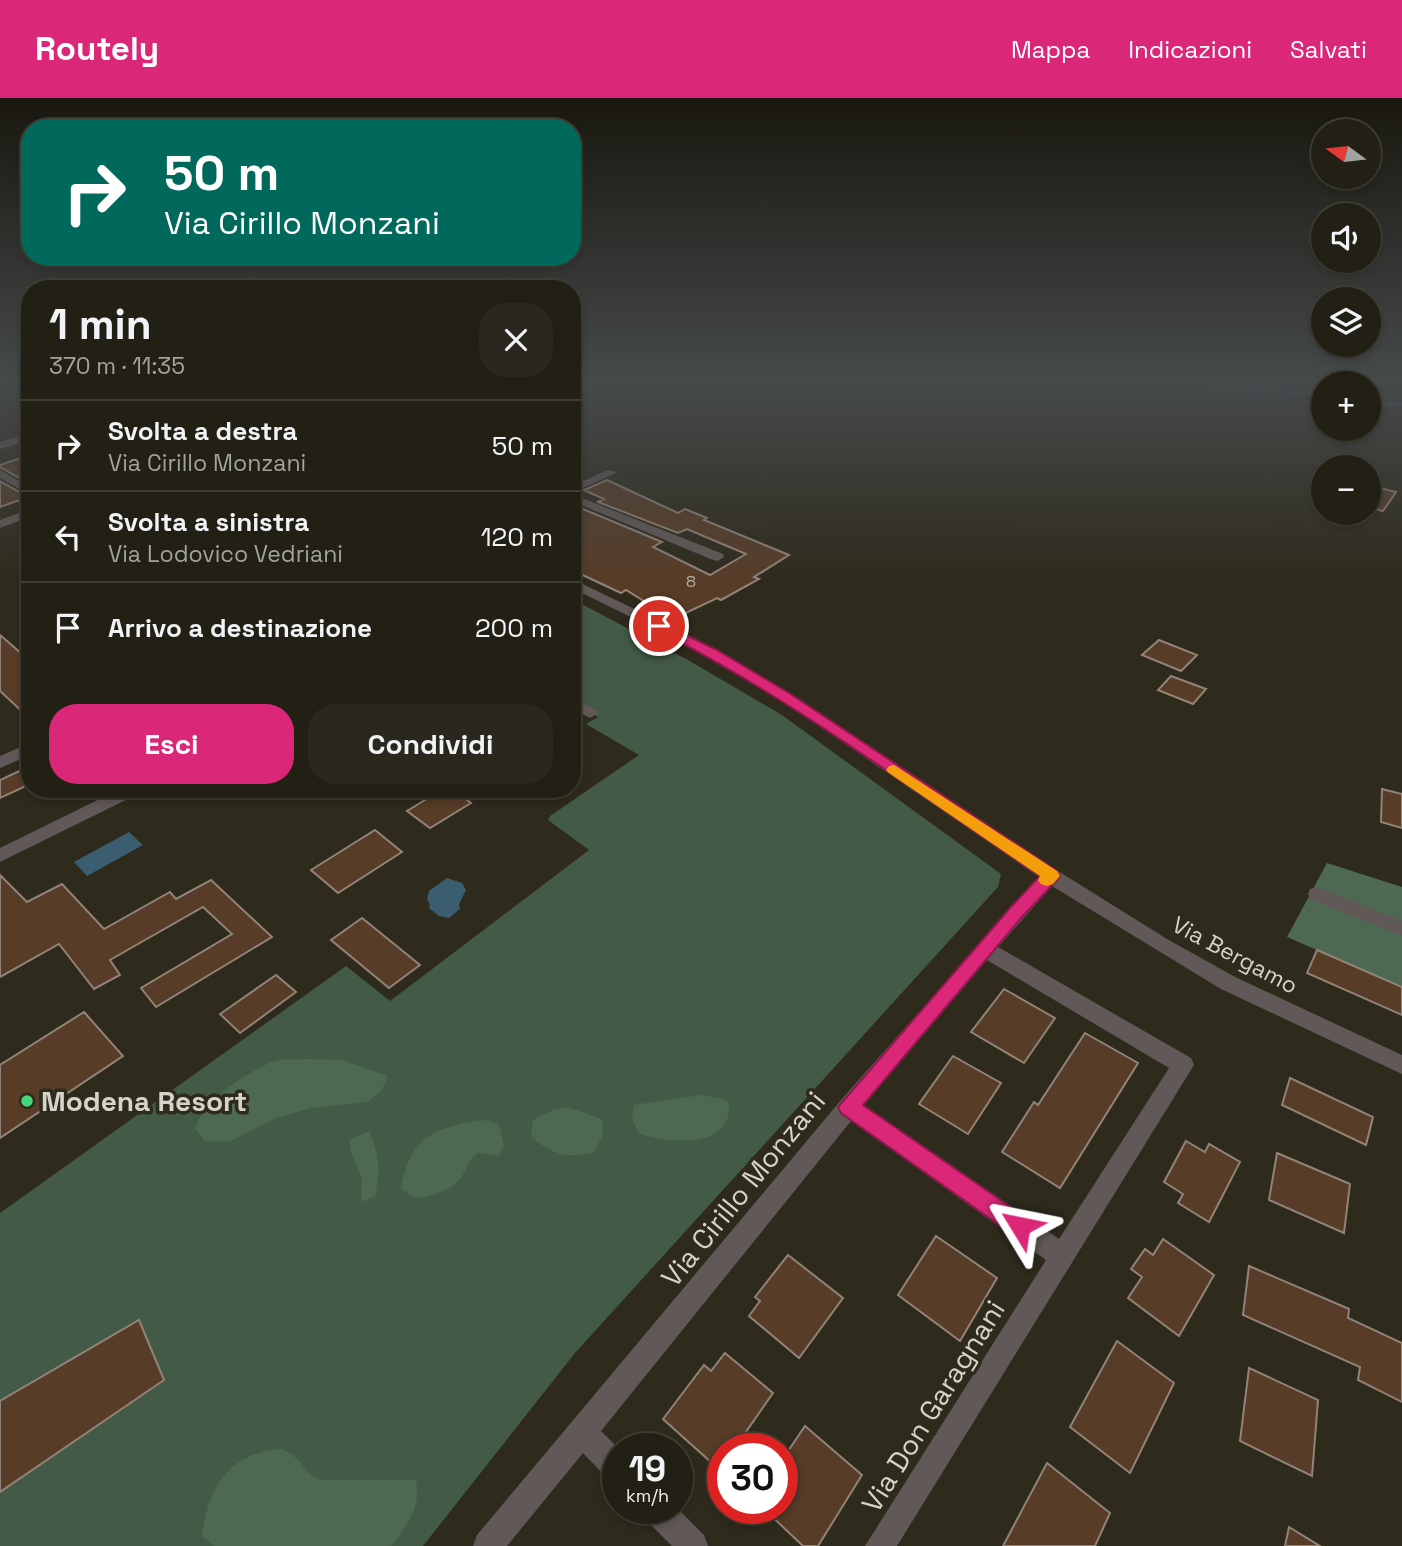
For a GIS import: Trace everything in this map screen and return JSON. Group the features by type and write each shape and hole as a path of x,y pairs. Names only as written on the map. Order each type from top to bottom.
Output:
{"street":[{"path":"581,486 612,472"},
{"path":"0,473 21,486"},
{"path":"581,501 718,557"},
{"path":"0,524 21,516"},
{"name":"Via Bergamo","path":"581,587 686,639 785,696 1051,876 1228,983 1402,1065"},
{"path":"581,708 590,713"},
{"path":"0,763 21,752"},
{"path":"0,856 116,798"},
{"name":"Via Cirillo Monzani","path":"488,1546 849,1107 984,949 1051,876"},
{"path":"1317,894 1402,929"},
{"name":"Via Don Garagnani","path":"880,1546 1183,1065 984,949"},
{"path":"849,1107 1062,1256"},
{"path":"582,1433 602,1453"},
{"path":"672,1524 693,1546"}],"green space":[{"path":"581,604 688,660 782,715 1001,874 998,887 575,1353 423,1546 0,1546 0,1213 346,966 390,1001 589,850 548,820 550,816 576,798 581,798 581,795 639,755 586,724 598,717 581,708"},
{"path":"1327,863 1402,887 1402,987 1287,937"},
{"path":"342,1060 388,1076 382,1090 367,1102 311,1108 276,1118 229,1142 205,1141 195,1128 216,1098 250,1073 276,1061"},
{"path":"701,1095 723,1099 729,1104 727,1119 720,1129 710,1136 681,1141 639,1134 632,1118 634,1105"},
{"path":"567,1107 602,1119 603,1135 593,1153 559,1154 531,1136 533,1120 553,1110"},
{"path":"484,1120 499,1124 504,1147 498,1156 478,1153 458,1181 434,1195 415,1198 401,1189 411,1157 428,1137 452,1126"},
{"path":"369,1131 377,1155 378,1179 375,1196 361,1202 362,1179 349,1140"},
{"path":"281,1449 295,1457 321,1480 416,1480 417,1499 412,1516 391,1546 214,1546 202,1536 210,1502 224,1475 247,1457"}],"water":[{"path":"129,832 143,845 87,876 74,862"},
{"path":"447,878 462,883 466,890 459,904 460,909 449,918 439,916 429,908 427,900 429,891"}],"building":[{"path":"21,458 21,479 0,467"},
{"path":"607,480 678,513 685,509 707,518 704,520 789,555 754,577 759,579 721,600 717,598 673,619 626,590 621,593 581,574 581,510 662,542 653,547 710,575 746,554 687,529 678,533 598,502 604,499 584,490"},
{"path":"0,481 21,493 21,500 0,507"},
{"path":"1381,488 1396,492 1383,511"},
{"path":"0,635 21,653 21,711 0,691"},
{"path":"1159,640 1197,655 1181,671 1142,655"},
{"path":"1171,676 1206,689 1193,704 1158,690"},
{"path":"21,770 21,788 0,798 0,780"},
{"path":"1382,789 1402,794 1402,828 1381,822"},
{"path":"428,798 464,798 471,803 430,828 407,811"},
{"path":"375,830 402,852 338,893 311,870"},
{"path":"0,875 27,902 62,884 104,929 170,892 176,899 211,880 272,937 156,1007 141,988 232,934 203,907 110,960 120,975 94,989 59,944 0,977"},
{"path":"362,918 420,965 389,988 331,940"},
{"path":"1317,950 1402,987 1402,1015 1307,973"},
{"path":"276,975 296,992 240,1033 220,1014"},
{"path":"1004,989 1055,1018 1024,1063 971,1032"},
{"name":"Modena Resort","path":"84,1012 123,1056 0,1138 0,1065"},
{"path":"1085,1033 1138,1063 1060,1188 1002,1152 1034,1102 1038,1105"},
{"path":"953,1056 1001,1083 968,1134 919,1104"},
{"path":"1290,1078 1373,1117 1366,1145 1282,1105"},
{"path":"1186,1141 1205,1152 1209,1144 1240,1162 1209,1222 1178,1203 1183,1194 1164,1182"},
{"path":"1277,1153 1350,1184 1344,1233 1269,1200"},
{"path":"936,1236 997,1278 960,1341 898,1295"},
{"path":"1163,1239 1214,1275 1179,1336 1128,1298 1142,1277 1131,1269 1145,1249 1153,1255"},
{"path":"788,1255 843,1298 799,1358 749,1316 760,1301 755,1297"},
{"path":"1249,1266 1349,1309 1348,1318 1402,1343 1402,1402 1358,1380 1360,1367 1243,1315"},
{"path":"139,1320 164,1380 0,1492 0,1401"},
{"path":"1117,1341 1174,1383 1130,1473 1070,1427"},
{"path":"725,1353 773,1393 745,1433 707,1433 707,1459 693,1446 693,1433 679,1433 663,1419 704,1365 711,1371"},
{"path":"1249,1368 1318,1400 1312,1476 1240,1441"},
{"path":"805,1426 862,1475 818,1546 803,1546 780,1524 798,1524 798,1436"},
{"path":"1047,1463 1110,1513 1095,1546 1003,1546"},
{"path":"1289,1527 1320,1546 1285,1546"}],"slow traffic":[{"path":"894,770 1051,876 1047,880"}],"place":[{"name":"Modena Resort","path":"27,1101"}],"route":[{"path":"659,626 712,653 785,696 1051,876 1016,912 849,1107 1020,1226"}]}
